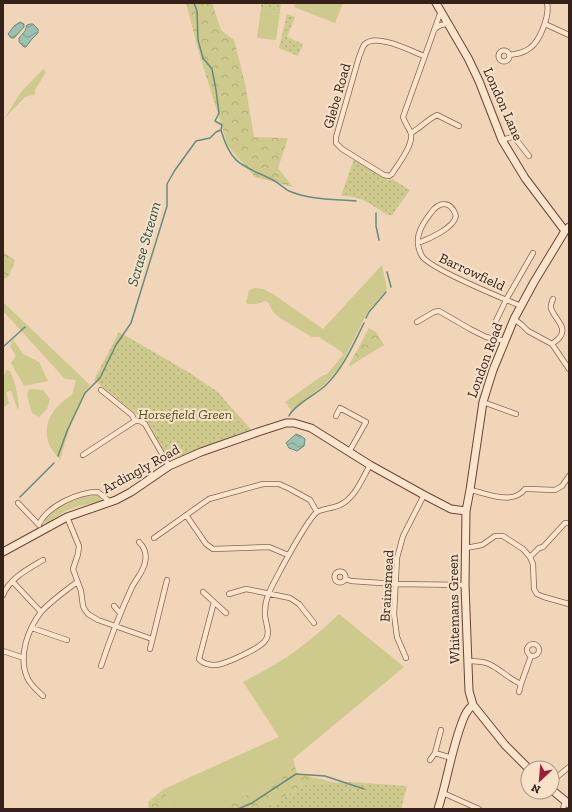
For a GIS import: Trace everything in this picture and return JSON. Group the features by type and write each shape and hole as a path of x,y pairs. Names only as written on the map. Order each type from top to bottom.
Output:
{"main road":[{"name":"London Lane","path":"436,3 468,58 502,140 525,178 567,229"},
{"name":"London Road","path":"466,511 482,402 493,370 514,319 567,229"},
{"name":"Ardingly Road","path":"3,552 41,527 110,502 131,492 169,466 201,452 258,432 294,422 311,428 370,465 424,496 451,509 466,511"},
{"name":"Whitemans Green","path":"466,511 465,585 469,691 473,706 505,745 520,760"},
{"path":"438,809 465,714 469,708 473,706"}],"street":[{"path":"509,55 524,52 533,46 545,24 547,3"},
{"path":"441,11 403,117 405,124 411,133 419,129 428,120 437,115 459,126"},
{"path":"434,30 438,26 449,24"},
{"path":"545,24 569,35"},
{"name":"Glebe Road","path":"411,133 410,143 406,152 392,174 389,176 384,175 342,149 336,143 363,46 371,41 382,40 424,56"},
{"path":"502,140 515,138 529,156"},
{"name":"Barrowfield","path":"418,243 438,233 454,222 456,216 449,205 437,205 421,226 418,233 418,243 422,256 432,265 521,306"},
{"name":"Barrowfield","path":"494,325 506,300 533,253"},
{"path":"552,344 560,337 562,332 551,309 553,299"},
{"path":"417,322 434,312 439,311 486,337 505,340"},
{"path":"514,319 528,331 552,344 569,369"},
{"path":"101,390 132,415 135,421"},
{"path":"482,402 516,414"},
{"path":"336,416 340,408 366,422 349,452"},
{"path":"84,455 135,421 140,421 145,424 169,466"},
{"path":"214,602 199,659 202,662 211,665 220,664 264,644 268,634 265,613 268,594 288,555 317,512 347,501 352,497 370,465"},
{"path":"470,490 491,496 514,497 520,495 525,489 555,490 562,486 569,476"},
{"path":"154,538 208,499 263,484 279,484 310,500 317,512"},
{"path":"41,527 42,518 56,506 86,493 98,492 110,502"},
{"name":"Brainsmead","path":"406,658 397,637 394,614 398,558 403,536 424,496"},
{"path":"18,503 41,527"},
{"path":"186,515 206,544 213,549 269,547 288,555"},
{"path":"67,517 78,546 78,554 73,569 81,590 83,606 88,614 98,620 152,639"},
{"path":"530,557 543,547 565,524 569,523"},
{"path":"466,548 482,545 494,536 503,536 523,549 530,557 533,564 534,589 537,594 569,604"},
{"path":"101,666 120,613 146,562 145,550 139,542"},
{"path":"3,595 13,582 26,570 43,560"},
{"path":"346,579 351,581 396,584 465,585"},
{"path":"150,649 167,580"},
{"path":"13,582 42,612"},
{"path":"43,696 27,677 24,658 27,639 42,612 77,582"},
{"path":"229,594 246,589 290,598 299,604 314,622"},
{"path":"203,592 226,613"},
{"path":"114,606 120,613"},
{"path":"32,628 67,640"},
{"path":"3,651 24,658"},
{"path":"519,692 531,656"},
{"path":"467,661 489,664 511,680 521,684"},
{"path":"430,760 435,753 441,730"},
{"path":"435,753 452,758"},
{"path":"560,774 569,767"},
{"path":"443,793 479,809"},
{"path":"563,809 567,803"}],"green space":[{"path":"186,3 212,3 221,30 234,40 245,83 254,137 288,138 278,168 293,187 255,177 228,146 199,53"},
{"path":"261,3 281,3 280,11 261,8"},
{"path":"296,3 343,3 335,23 294,7"},
{"path":"261,8 280,11 276,40 257,38"},
{"path":"287,14 295,17 287,37 303,44 298,56 279,48"},
{"path":"43,69 46,72 35,90 35,94 25,97 4,119 21,92"},
{"path":"354,159 388,180 392,179 410,190 392,215 388,215 360,199 341,196"},
{"path":"3,252 15,260 9,276 3,280"},
{"path":"382,265 387,289 368,311 340,367 324,385 291,410 285,402 327,374 343,355 342,352 319,337 312,337 280,318 273,312 268,302 264,301 253,304 246,303 249,290 255,288 263,289 273,294 323,329"},
{"path":"3,302 90,385 76,412 60,460 49,444 47,436 48,422 55,409 72,395 76,380 65,379 3,311"},
{"path":"369,328 376,332 384,345 350,366 349,365"},
{"name":"Horsefield Green","path":"119,332 190,373 219,393 252,430 169,460 149,424 94,380"},
{"path":"13,339 23,354 39,362 48,381 24,386 11,363 16,356 10,346"},
{"path":"6,370 10,371 14,380 19,409 17,408 11,391 6,392 9,403 3,408 3,373 5,374"},
{"path":"29,389 43,390 50,399 47,409 39,417 32,413 27,395"},
{"path":"97,495 101,499 100,502 79,506 65,511 47,524 44,522 44,519 61,506 82,497"},
{"path":"339,614 404,667 293,759 266,786 216,809 171,809 164,789 279,737 243,682 292,654"},
{"path":"293,759 297,773 336,783 307,784 262,809 216,809 266,786"},
{"path":"350,782 407,786 401,809 262,809 307,784"},
{"path":"164,789 171,809 149,809 148,802"}],"water":[{"path":"20,22 24,24 24,27 14,38 11,38 8,34 14,26"},
{"path":"33,24 38,29 38,33 26,47 24,47 19,42 19,38 25,31 27,25"},
{"path":"296,434 305,439 304,446 297,451 289,448 286,443"}],"waterway":[{"name":"Scrase Stream","path":"58,456 67,431 85,393 100,378 116,345 131,323 167,206 167,184 196,141 210,138 216,132 221,130 222,125 215,121 219,113 216,90 212,69 203,58 198,40 197,11 194,3"},
{"path":"221,130 229,150 239,162 245,167 274,180 289,191 314,198 356,201"},
{"path":"376,213 376,226 379,240"},
{"path":"387,272 391,287"},
{"path":"366,318 369,312 386,292"},
{"path":"289,416 295,408 325,386 337,372 364,323"},
{"path":"3,347 25,327"},
{"name":"Scrase Stream","path":"20,497 54,463"},
{"path":"238,809 252,803 296,774 325,776 364,789"}]}
